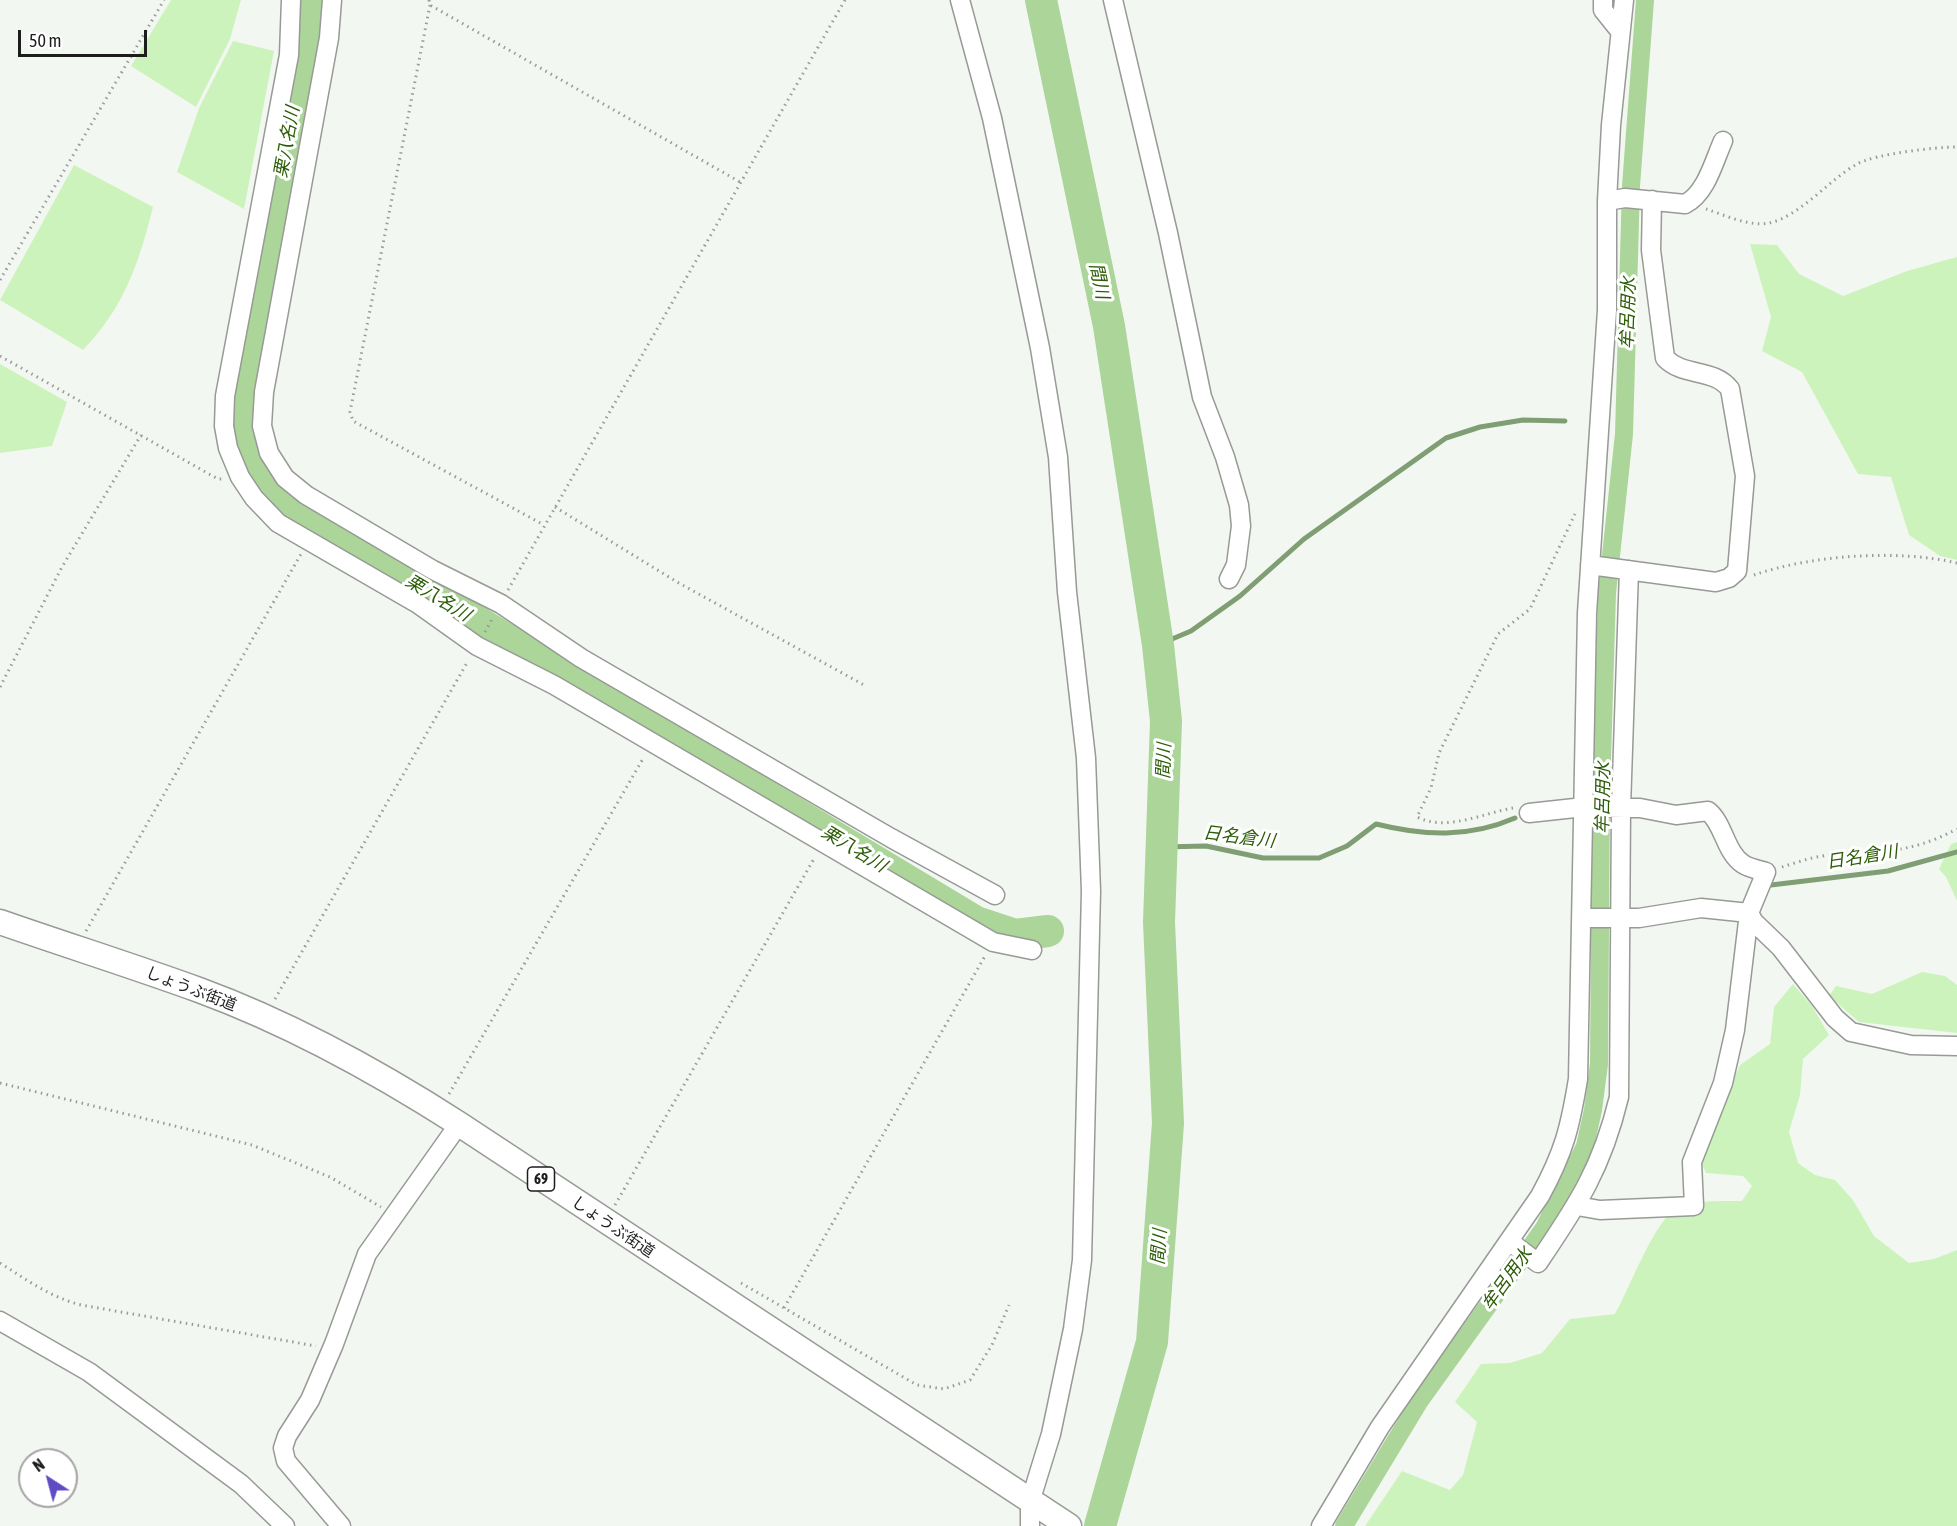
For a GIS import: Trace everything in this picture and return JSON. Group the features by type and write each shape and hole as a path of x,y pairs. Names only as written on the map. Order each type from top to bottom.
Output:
{"main road":[{"name":"しょうぶ街道","path":"0,922 200,990 315,1041 614,1213 1035,1512 1069,1526"}],"street":[{"path":"291,0 289,56 225,396 224,426 228,448 240,477 254,498 278,523 418,604 479,643 653,742 993,942 1032,950"},
{"path":"332,0 329,38 264,392 262,426 269,453 285,478 306,495 499,606 581,658 902,844 995,895"},
{"path":"960,0 992,118 1040,348 1058,457 1067,592 1086,758 1091,891 1082,1260 1073,1329 1035,1512"},
{"path":"1113,0 1168,233 1202,397 1225,457 1239,505 1241,526 1236,565 1229,579"},
{"path":"1603,0 1603,10 1619,30"},
{"path":"1321,1526 1387,1418 1512,1244 1561,1157 1570,1128 1578,1079 1587,918 1594,566 1593,507 1616,200 1619,30 1624,0"},
{"path":"1616,200 1648,200 1685,204 1691,201 1700,192 1723,141"},
{"path":"1594,566 1716,582 1729,578 1737,571 1745,476 1731,389 1723,379 1673,367 1665,358 1648,200"},
{"path":"1512,1244 1538,1263 1577,1206 1597,1169 1610,1134 1619,1097 1618,808 1626,570"},
{"path":"1530,813 1588,807 1640,808 1676,815 1708,811 1717,818 1733,853 1742,864 1766,872 1749,913 1735,1030 1723,1083 1692,1162 1694,1206 1600,1210 1577,1206"},
{"path":"1587,918 1618,916 1640,918 1701,908 1749,913"},
{"path":"1749,913 1754,922 1781,948 1835,1018 1851,1032 1911,1045 1957,1046"},
{"path":"341,1526 286,1461 283,1448 287,1436 310,1400 334,1344 367,1254 394,1215 449,1117"},
{"path":"0,1321 89,1372 241,1484 285,1526"}],"path":[{"path":"0,280 164,0"},
{"path":"429,0 430,5 350,412 353,421 544,525"},
{"path":"264,1018 845,0"},
{"path":"430,5 740,182"},
{"path":"1691,201 1703,208 1752,224 1769,223 1788,214 1857,164 1873,158 1957,147"},
{"path":"0,356 218,479 240,477"},
{"path":"0,687 62,567 141,435"},
{"path":"555,507 677,582 864,685"},
{"path":"1530,813 1521,807 1494,812 1475,819 1439,822 1417,817 1431,788 1439,753 1498,634 1530,609 1578,507 1593,507"},
{"path":"78,950 101,902 308,541"},
{"path":"1729,578 1743,579 1789,565 1870,556 1940,559 1957,563"},
{"path":"449,1117 653,742"},
{"path":"1766,872 1822,856 1916,848 1957,829"},
{"path":"614,1213 824,843"},
{"path":"784,1308 993,942"},
{"path":"0,1083 252,1145 330,1176 394,1215"},
{"path":"0,1263 58,1299 81,1305 320,1347 334,1344"},
{"path":"735,1280 917,1385 944,1389 970,1380 992,1345 1009,1305"}],"green space":[{"path":"171,0 241,0 230,39 196,107 131,66"},
{"path":"233,41 274,51 244,209 177,172 199,108"},
{"path":"74,165 153,207 136,266 128,284 109,318 83,350 0,300"},
{"path":"1750,244 1777,245 1799,274 1843,296 1907,271 1957,257 1957,560 1940,556 1909,535 1891,477 1858,474 1802,372 1762,351 1771,317"},
{"path":"0,364 67,402 52,446 0,453"},
{"path":"1957,842 1957,901 1946,877 1939,869 1951,844"},
{"path":"1922,972 1945,976 1957,985 1957,1033 1859,1022 1829,996 1836,986 1872,994"},
{"path":"1793,984 1812,1006 1829,1035 1803,1059 1800,1095 1789,1132 1798,1163 1815,1175 1835,1180 1853,1200 1874,1236 1909,1263 1934,1259 1957,1250 1957,1526 1365,1526 1402,1471 1450,1490 1463,1475 1477,1422 1455,1402 1481,1364 1510,1363 1542,1353 1570,1319 1615,1314 1650,1243 1666,1218 1674,1211 1690,1204 1742,1201 1752,1186 1743,1176 1706,1173 1699,1158 1740,1065 1770,1044 1774,1007"}],"waterway":[{"name":"栗八名川","path":"312,0 314,6 241,406 244,427 254,461 271,488 315,524 976,922 1015,935 1048,931"},
{"name":"間川","path":"1041,0 1109,326 1158,645 1166,721 1159,922 1168,1123 1152,1342 1100,1526"},
{"name":"牟呂用水","path":"1344,1526 1419,1402 1544,1228 1585,1146 1593,1110 1599,1064 1601,792 1607,593 1624,434 1631,186 1645,0"},
{"path":"1158,645 1191,631 1240,596 1304,539 1446,438 1480,427 1523,420 1565,421"},
{"name":"日名倉川","path":"1162,847 1206,846 1263,858 1319,858 1347,846 1376,824 1412,831 1446,833 1481,829 1515,818"},
{"name":"日名倉川","path":"1771,885 1888,871 1957,852"}]}
